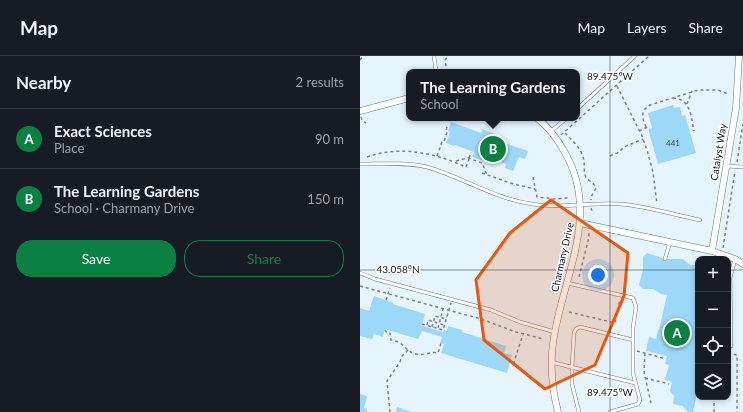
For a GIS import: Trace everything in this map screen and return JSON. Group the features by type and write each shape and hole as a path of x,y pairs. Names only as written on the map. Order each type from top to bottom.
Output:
{"street":[{"name":"Catalyst Way","path":"712,251 736,108 739,56"},
{"path":"360,111 406,99"},
{"name":"Charmany Drive","path":"540,121 551,132 574,170 581,205 580,223 555,332 551,362 553,389 558,412"},
{"path":"580,223 712,251 735,259 743,264"},
{"path":"735,259 743,258"}],"lane":[{"path":"434,56 436,69"},
{"path":"580,106 635,56"},
{"path":"551,132 564,121"},
{"path":"360,164 396,164 425,167 520,202 548,206 619,204 700,220"},
{"path":"726,166 743,167"},
{"path":"665,259 670,242"},
{"path":"731,328 730,284 735,259"},
{"path":"360,273 392,284 491,310 520,322 555,332"},
{"path":"567,283 633,298 636,307 633,328 634,340 632,365 640,400 638,404 610,412"},
{"path":"579,412 574,392 572,367 574,333 576,329 580,327 634,340"},
{"path":"551,362 635,383"}],"path":[{"path":"360,60 363,56"},
{"path":"447,69 446,60 448,56"},
{"path":"580,118 649,56"},
{"path":"617,86 643,139 653,172 658,211"},
{"path":"646,128 642,117 643,110 650,105 698,90 718,90 728,94"},
{"path":"692,91 687,104 694,131"},
{"path":"672,98 681,99 687,104"},
{"path":"360,115 362,120 366,123"},
{"path":"561,135 577,121"},
{"path":"722,255 743,124"},
{"path":"639,131 650,126"},
{"path":"437,156 442,142 444,142 448,132 446,132 448,127"},
{"path":"564,132 574,141 581,152 585,162 586,177 596,188 591,197 591,210 593,214"},
{"path":"610,156 619,152 624,147 643,139"},
{"path":"367,157 396,151 415,152 437,156 466,167 471,152"},
{"path":"454,162 469,158 482,163 487,174"},
{"path":"482,173 510,183 535,189"},
{"path":"533,177 537,197 556,199 568,198"},
{"path":"579,277 589,237 589,231"},
{"path":"386,300 392,284"},
{"path":"360,286 388,295 481,319 523,334 543,339"},
{"path":"569,312 615,323 621,295"},
{"path":"422,324 443,330 452,300"},
{"path":"438,329 443,309"},
{"path":"432,327 436,316 446,320"},
{"path":"427,326 428,320 444,325"},
{"path":"385,330 387,333 390,333 391,340 398,342 411,353 419,355 434,352 438,353 442,343"},
{"path":"512,362 514,362 523,334"},
{"path":"390,412 387,381 400,362 402,356 408,350"},
{"path":"651,403 643,366 645,353 666,358"},
{"path":"731,354 737,355 737,412"},
{"path":"645,378 668,384"},
{"path":"714,400 714,412"}],"highlighted area":[{"path":"551,200 628,253 624,296 595,365 545,389 484,340 476,280 510,233"}],"shaded area":[{"path":"360,56 743,56 743,412 360,412"}],"building":[{"path":"673,105 674,108 680,107 682,116 685,115 696,153 658,164 649,132 649,129 652,128 648,113"},
{"path":"451,122 481,133 482,129 495,134 493,139 528,151 525,159 519,157 513,171 505,168 506,164 486,156 484,161 472,157 474,152 446,143 450,132 448,131"},
{"path":"647,253 665,259 683,259 690,265 695,265 696,400 693,412 688,412 682,405 673,404 674,396 670,391 672,382 665,380 669,365 665,364 667,356 646,351 649,337 656,339 667,295 661,294 653,289 643,289 639,285 643,270 643,257"},
{"path":"374,296 394,303 393,304 425,314 423,326 443,332 444,330 447,331 448,326 506,346 504,353 512,355 507,373 441,353 444,344 440,343 442,337 422,331 418,339 385,329 383,337 374,334 372,339 360,336 360,308 369,311"},
{"path":"360,394 367,396 364,408 367,409 367,412 360,412"},
{"path":"397,407 412,412 396,412"}],"place":[{"name":"The Learning Gardens","path":"493,149"},
{"name":"Exact Sciences","path":"677,333"}]}
